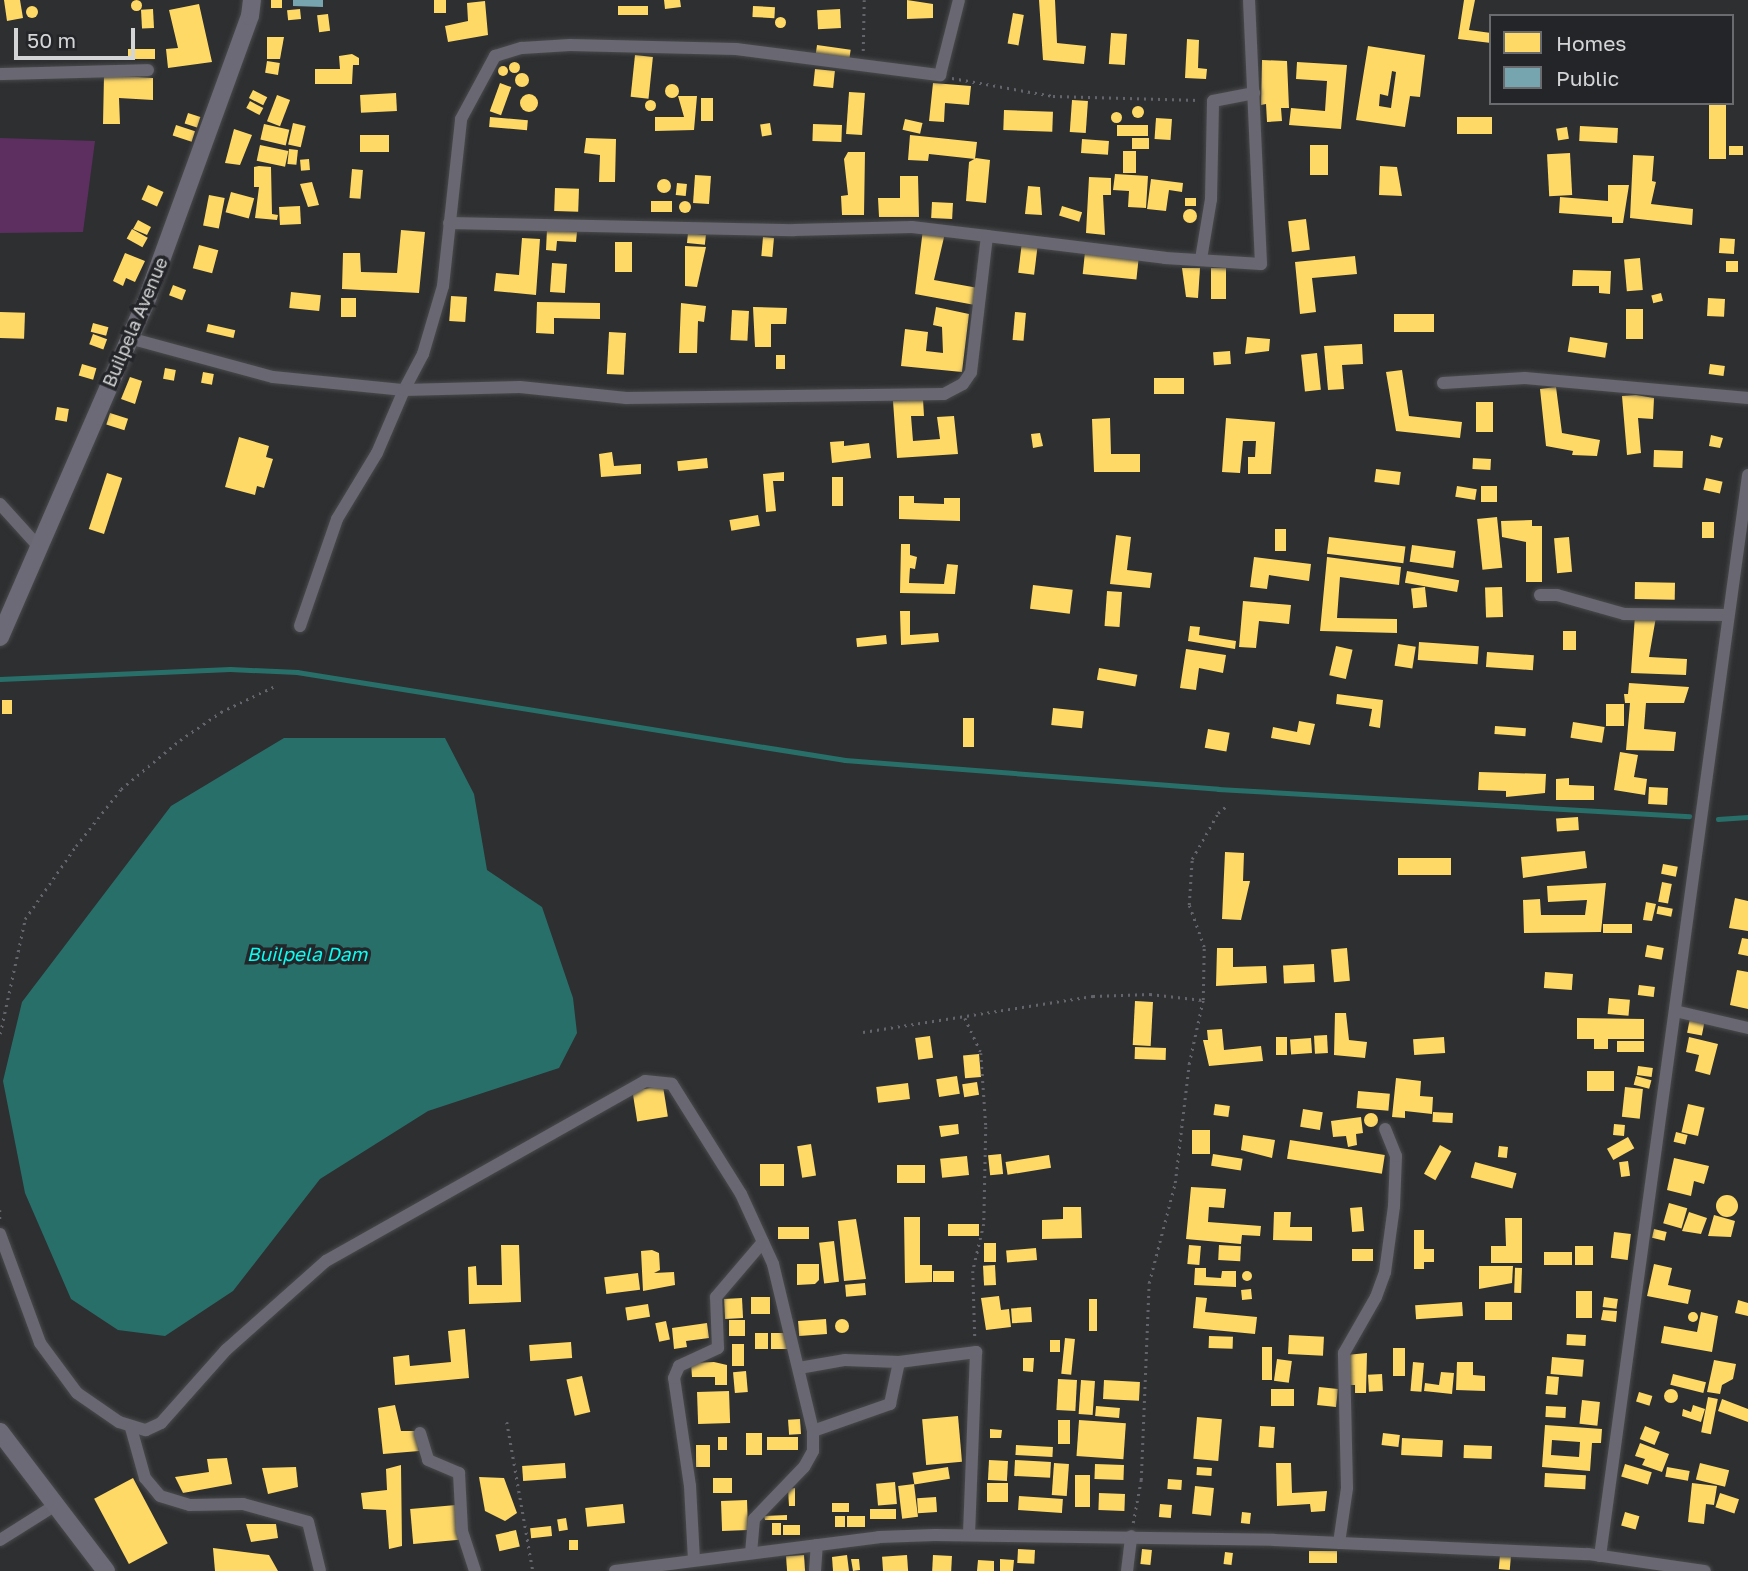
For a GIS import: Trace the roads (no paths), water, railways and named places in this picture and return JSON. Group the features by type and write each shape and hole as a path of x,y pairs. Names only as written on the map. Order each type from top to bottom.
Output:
{"street":[{"name":"Builpela Avenue","path":"0,637 129,338 230,71 252,0"},
{"path":"300,626 337,519 377,453 404,390 424,354 443,286 461,119 495,56 522,48 570,44 710,48 797,54 862,68 940,75 959,0"},
{"path":"449,223 794,230 912,227 1201,260 1261,264 1249,0"},
{"path":"0,74 148,70"},
{"path":"1201,260 1212,199 1213,101 1254,93"},
{"path":"129,338 273,377 404,390 520,387 626,398 944,394 963,384 971,372 986,236"},
{"path":"1443,383 1525,378 1748,398"},
{"path":"1600,1556 1728,615 1744,537 1748,475"},
{"path":"0,504 39,547"},
{"path":"1540,595 1557,595 1624,614 1728,615"},
{"path":"1675,1011 1748,1028"},
{"path":"0,1234 40,1343 77,1393 131,1428 146,1430 161,1423 226,1350 326,1261 645,1080 672,1084 741,1194 763,1242 783,1295 813,1431 813,1451 804,1467 754,1519 751,1553"},
{"path":"1339,1544 1347,1488 1344,1353 1376,1297 1385,1272 1394,1206 1396,1156 1385,1129"},
{"path":"694,1560 690,1486 674,1378 679,1366 718,1348 716,1297 763,1242"},
{"path":"799,1368 845,1360 900,1362 976,1352 969,1535"},
{"path":"813,1431 890,1404 900,1362"},
{"path":"131,1428 145,1478 160,1496 190,1505 243,1504 309,1522 320,1571"},
{"path":"0,1432 106,1571"},
{"path":"420,1433 428,1461 459,1473 464,1539 475,1571"},
{"path":"0,1540 54,1506"},
{"path":"615,1571 879,1537 969,1535 1130,1536 1600,1556 1705,1571"},
{"path":"1127,1571 1130,1536"},
{"path":"815,1571 817,1545"}],"water":[{"name":"Builpela Dam","path":"284,738 445,738 474,794 487,870 542,907 573,998 577,1033 559,1068 428,1111 320,1179 233,1291 165,1336 118,1330 71,1299 25,1193 3,1081 22,1002 171,806"}],"waterway":[{"path":"0,679 230,669 297,672 845,760 1218,789 1689,816"},
{"path":"1718,819 1748,817"}]}
